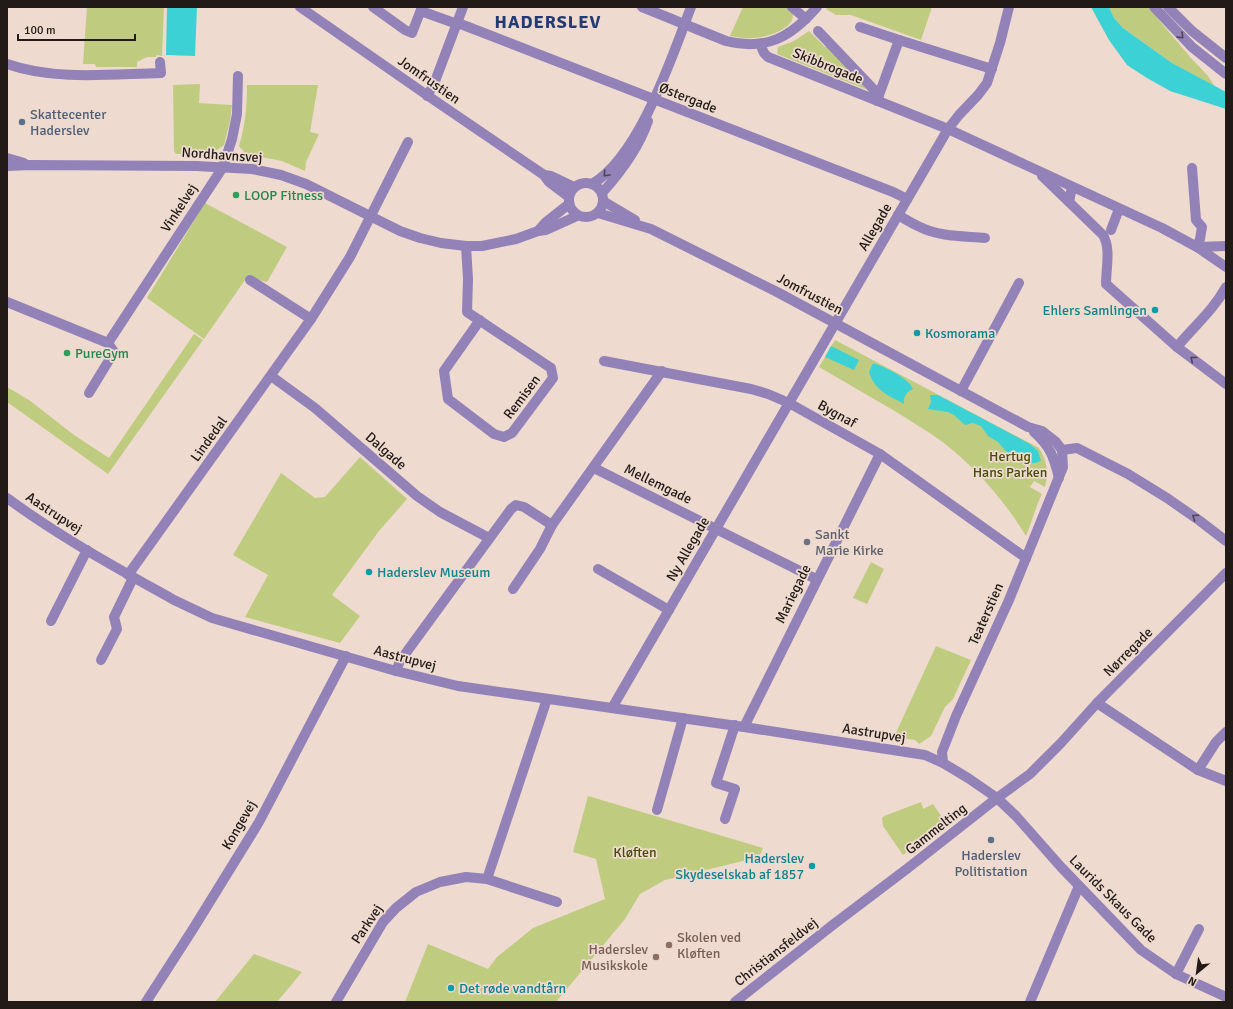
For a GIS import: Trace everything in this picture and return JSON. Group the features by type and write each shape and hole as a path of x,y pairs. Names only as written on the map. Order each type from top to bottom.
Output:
{"street":[{"name":"Jomfrustien","path":"300,7 426,96 544,175 569,201"},
{"path":"373,7 405,30 412,33 422,9"},
{"path":"426,96 434,84 464,7"},
{"path":"642,7 726,41 740,44 760,44 781,38 794,30 817,7"},
{"path":"602,197 643,135 653,104 691,7"},
{"path":"792,7 806,19"},
{"name":"Allegade","path":"789,403 948,129 978,95 986,83 992,69 1009,7"},
{"path":"1154,7 1192,47 1226,74"},
{"path":"1168,7 1192,31 1226,58"},
{"name":"Østergade","path":"422,9 653,104 886,189 907,199"},
{"path":"860,27 992,69"},
{"name":"Skibbrogade","path":"818,31 878,98"},
{"path":"899,40 878,98 948,129 1119,210 1162,228 1197,247 1226,267"},
{"name":"Skibbrogade","path":"760,44 764,53 768,57 878,98"},
{"path":"7,64 41,72 70,75 161,73 160,62"},
{"name":"Vinkelvej","path":"108,343 223,167 232,139 237,114 238,76"},
{"path":"592,184 606,174 622,155 653,104"},
{"name":"Lindedal","path":"131,576 311,319 350,257 408,142"},
{"name":"Nordhavnsvej","path":"7,158 31,165"},
{"name":"Nordhavnsvej","path":"7,166 223,167 252,169 281,175 306,184 400,231 441,244 482,246 499,243 546,230 577,216"},
{"path":"1192,168 1196,220 1202,227 1197,247"},
{"path":"1034,170 1103,235 1106,240 1106,284 1178,347 1226,384"},
{"name":"Jomfrustien","path":"544,175 551,176 574,187"},
{"path":"583,183 592,184 596,186 602,197 602,206 598,213 588,218 577,216 570,209 569,201 574,187 583,183"},
{"path":"1069,202 1072,187"},
{"name":"Jomfrustien","path":"602,197 643,226 766,286 1028,427 1042,431 1056,442 1062,450"},
{"name":"Nordhavnsvej","path":"538,231 569,201"},
{"path":"1111,230 1119,210"},
{"name":"Jomfrustien","path":"598,213 643,226"},
{"path":"898,215 921,228 935,232 948,235 985,238"},
{"name":"Remisen","path":"466,246 468,279 467,312 480,320 551,368 553,378 512,433 504,437 494,434 448,399 444,371 480,320"},
{"path":"1197,247 1226,246"},
{"path":"250,280 311,319"},
{"path":"961,391 1019,283"},
{"path":"1178,347 1188,334 1214,308 1226,287"},
{"path":"7,302 108,343 114,352 89,393"},
{"name":"Bygnaf","path":"604,361 751,389 789,403 880,454 1026,558"},
{"path":"513,589 540,549 552,525 662,371"},
{"name":"Dalgade","path":"271,376 316,408 417,496 440,512 489,538"},
{"name":"Ny Allegade","path":"612,708 789,403"},
{"name":"Jomfrustien","path":"1028,427 1048,446 1053,456 1059,478"},
{"path":"1059,478 1063,467 1062,450 1077,448 1101,459 1168,498 1200,520 1226,541"},
{"name":"Mariegade","path":"739,726 880,454"},
{"name":"Mellemgade","path":"594,468 816,579"},
{"name":"Teaterstien","path":"942,763 942,752 956,716 1009,600 1059,478"},
{"name":"Aastrupvej","path":"7,498 26,512 131,576 174,600 212,618 396,671 458,686 739,726 925,755 968,778 997,798"},
{"path":"396,671 400,661 511,509 516,506 524,507 552,525"},
{"name":"Aastrupvej","path":"51,621 87,550"},
{"path":"598,569 669,610"},
{"name":"Nørregade","path":"1052,751 1097,703 1225,575"},
{"path":"102,660 117,629 114,617 131,576"},
{"name":"Kongevej","path":"146,1002 194,928 259,822 346,656"},
{"path":"487,879 547,699"},
{"path":"1097,703 1198,770 1226,781"},
{"path":"657,810 683,718"},
{"path":"725,819 735,790 716,784 739,726"},
{"path":"1198,770 1216,742 1226,732"},
{"name":"Gammelting","path":"834,924 1030,774 1052,751"},
{"name":"Laurids Skaus Gade","path":"997,798 1016,816 1061,867 1141,950 1176,974 1219,997"},
{"name":"Parkvej","path":"336,1002 383,922 396,908 416,892 440,882 466,877 487,879 557,902"},
{"path":"1030,1002 1079,886"},
{"name":"Christiansfeldvej","path":"735,1002 834,924"},
{"path":"1176,974 1199,928"}],"green space":[{"path":"87,7 164,7 162,56 157,55 156,57 147,57 137,62 137,67 96,67 95,64 83,64"},
{"path":"743,7 785,7 792,11 793,17 791,22 786,27 773,34 759,38 730,36"},
{"path":"828,7 932,7 921,40 851,15 836,15 826,9"},
{"path":"1109,7 1148,7 1208,76 1215,87 1172,63 1123,28 1114,18"},
{"path":"809,31 825,47 828,47 866,87 865,89 777,54 778,47 794,41"},
{"path":"200,84 199,103 232,105 224,145 211,154 176,154 174,151 173,85"},
{"path":"247,85 318,85 310,132 319,134 306,162 305,171 282,161 246,154 239,146 243,131 247,101"},
{"path":"205,203 287,247 267,282 247,277 204,339 147,298"},
{"path":"194,334 203,340 108,474 7,402 7,387 29,400 74,435 109,458"},
{"name":"Hertug Hans Parken","path":"835,340 1039,448 1044,457 1047,471 1046,482 1045,487 1034,481 1030,487 1042,494 1026,536 1009,510 979,474 944,443 893,410 819,367"},
{"path":"360,457 407,499 379,531 332,595 360,616 340,643 245,617 268,575 233,555 281,473 315,498 325,497"},
{"path":"871,562 884,569 867,604 853,598"},
{"path":"936,646 971,660 953,699 945,707 931,736 919,744 915,740 894,737"},
{"name":"Kløften","path":"588,796 763,848 759,857 665,880 640,894 625,919 556,1002 405,1002 428,944 488,969 497,957 533,928 605,899 596,859 573,852"},
{"path":"921,802 923,809 933,804 946,823 903,855 883,826 882,818"},
{"path":"254,954 302,972 277,1002 215,1002"}],"water":[{"path":"167,7 197,7 195,56 166,55"},
{"path":"1091,7 1109,7 1114,18 1123,28 1172,63 1226,92 1226,109 1170,91 1127,65 1109,40"},
{"path":"831,346 859,360 854,370 825,357"},
{"path":"873,363 895,373 911,385 913,389 906,395 904,404 887,395 878,388 869,372"},
{"path":"930,395 938,395 1030,444 1038,451 1041,461 1035,463 1018,462 1010,456 998,442 988,436 981,426 973,423 965,425 954,415 948,412 928,409 931,402"}],"place":[{"name":"Skattecenter Haderslev","path":"22,122"},
{"name":"LOOP Fitness","path":"236,195"},
{"name":"Ehlers Samlingen","path":"1155,310"},
{"name":"Kosmorama","path":"917,333"},
{"name":"PureGym","path":"67,353"},
{"name":"Sankt Marie Kirke","path":"807,542"},
{"name":"Haderslev Museum","path":"369,572"},
{"name":"Haderslev Politistation","path":"991,840"},
{"name":"Haderslev Skydeselskab af 1857","path":"812,866"},
{"name":"Skolen ved Kløften","path":"669,945"},
{"name":"Haderslev Musikskole","path":"656,957"},
{"name":"Det røde vandtårn","path":"451,988"}],"district":[{"name":"HADERSLEV","path":"548,22"}]}
